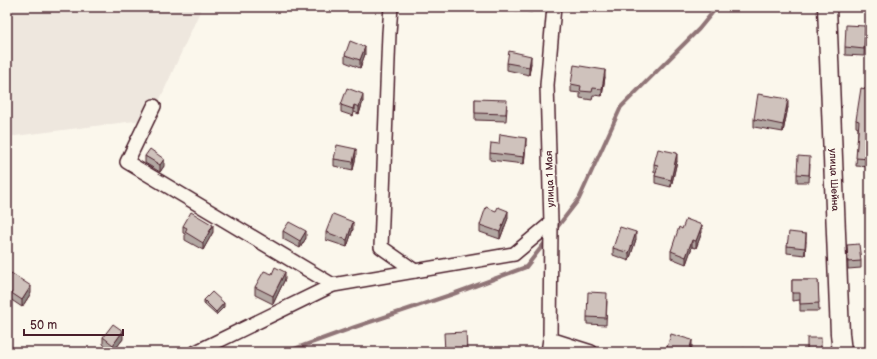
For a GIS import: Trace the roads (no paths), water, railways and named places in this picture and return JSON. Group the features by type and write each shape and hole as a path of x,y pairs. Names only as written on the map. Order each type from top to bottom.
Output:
{"street":[{"path":"391,7 381,247 415,271"},
{"name":"улица 1 Мая","path":"548,352 550,339 551,223 547,84 554,7"},
{"name":"улица Шейна","path":"827,7 842,352"},
{"path":"154,106 127,162 333,285"},
{"path":"196,352 333,285 514,254 551,223"},
{"path":"550,339 590,352"}],"waterway":[{"path":"555,230 579,199 621,107 699,29 717,7"},
{"path":"286,352 526,267 547,240"}]}
